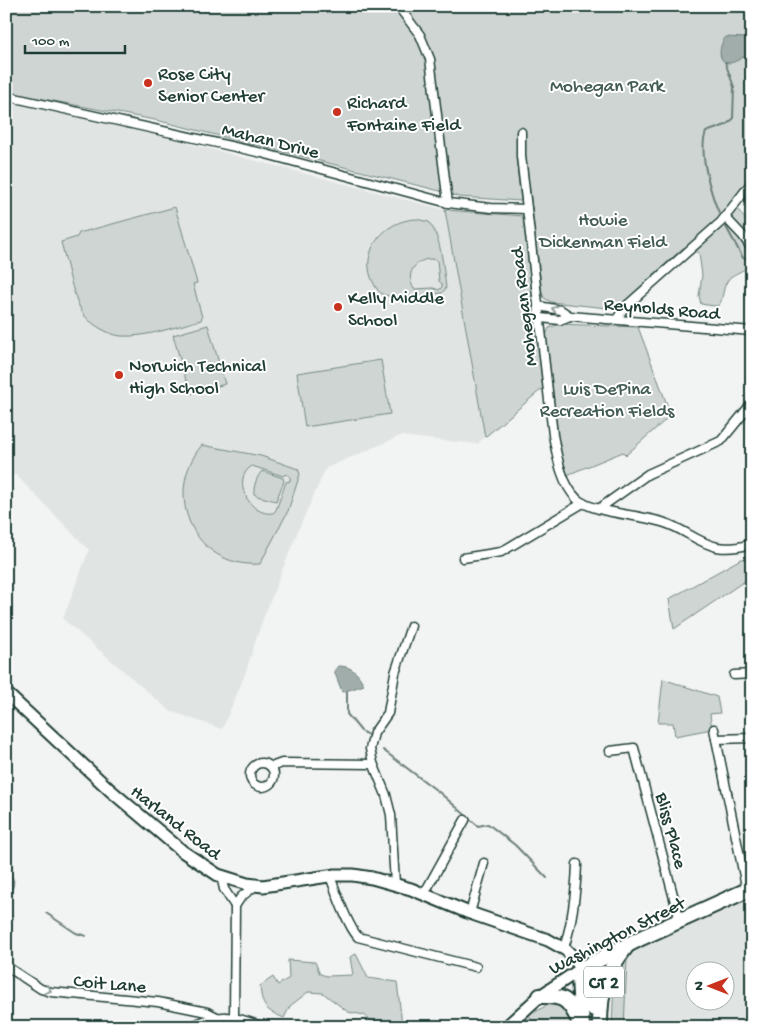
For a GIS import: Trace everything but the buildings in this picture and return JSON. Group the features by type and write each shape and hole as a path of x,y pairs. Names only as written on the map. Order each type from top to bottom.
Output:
{"highway":[{"name":"Washington Street","path":"581,969 628,945 749,890"},
{"name":"CT 2","path":"600,1027 604,983 614,964 628,945"},
{"name":"CT 2","path":"581,969 579,978 582,1026"},
{"path":"581,969 588,973 592,980 595,1027"},
{"path":"540,996 556,996 567,1000 582,1026"}],"main road":[{"name":"Harland Road","path":"6,693 87,770 133,810 193,860 221,876 254,886 273,886 330,876 360,876 395,884 470,913 544,938 564,948 575,959 581,969"},
{"name":"Washington Street","path":"506,1027 540,996 581,969"}],"street":[{"path":"398,6 420,35 430,59 448,203"},
{"name":"Mahan Drive","path":"6,96 268,154 448,203 491,208 527,209"},
{"name":"Mohegan Road","path":"521,132 521,156 557,453 569,488 575,497 583,503"},
{"path":"617,319 624,308 725,217 752,182"},
{"path":"725,217 743,236 752,249"},
{"name":"Reynolds Road","path":"538,306 563,311 570,316"},
{"name":"Reynolds Road","path":"540,318 560,320 570,316 752,330"},
{"path":"600,508 648,474 721,441 752,403"},
{"path":"464,558 494,554 508,549 583,503 666,523 696,539 717,547 752,544"},
{"path":"395,884 392,821 386,795 370,752 372,738 388,713 396,668 411,626"},
{"path":"734,675 752,674"},
{"path":"714,730 749,890"},
{"path":"716,740 752,738"},
{"name":"Bliss Place","path":"610,751 634,748 680,921"},
{"path":"271,766 282,763 373,764"},
{"path":"424,894 465,820"},
{"path":"470,913 484,863"},
{"path":"564,948 571,924 577,864"},
{"path":"221,876 224,890 235,906"},
{"path":"330,876 358,938 476,967"},
{"path":"234,1016 235,906 241,897 254,886"},
{"name":"Coit Lane","path":"6,966 41,989 50,992 152,1002 207,1012 217,1017"},
{"path":"189,1027 217,1017 234,1016 263,1027"}],"shaded area":[{"path":"726,37 752,40 752,51 736,61 725,62 722,60 720,52"},
{"name":"Norwich Technical High School","path":"6,101 164,137 445,210 485,437 477,444 400,436 326,468 299,528 261,624 244,677 222,729 170,711 63,619 89,550 16,475 6,474"},
{"path":"338,666 347,667 354,671 364,685 343,692 334,671"},
{"path":"6,864 14,881 13,887 6,896"},
{"path":"752,896 752,1027 624,1027 626,958 650,941"}],"green space":[{"path":"6,6 752,6 752,172 735,201 749,228 748,249 752,255 752,261 747,267 728,280 719,305 701,304 699,296 702,275 699,253 683,248 616,309 551,302 544,298 542,293 526,158 516,158 521,201 459,197 160,121 6,92"},
{"path":"175,207 197,283 193,284 202,317 201,320 161,331 130,336 121,336 99,328 85,316 78,305 61,242 77,237 79,233"},
{"path":"445,210 523,216 543,388 485,437"},
{"path":"416,219 429,222 433,229 437,237 443,262 446,288 442,293 390,296 381,293 375,286 370,272 371,250 384,232 404,221","holes":["424,260 437,260 439,281 442,287 439,290 433,288 414,289 410,279 416,265"]},
{"name":"Luis DePina Recreation Fields","path":"559,324 638,327 671,415 626,455 623,452 567,475 559,446 546,335 549,328"},
{"path":"208,325 225,384 190,394 173,335"},
{"path":"381,360 390,414 305,427 297,373"},
{"path":"202,445 261,456 298,469 300,474 288,511 260,564 237,562 217,554 202,541 191,525 185,506 184,485 190,464","holes":["252,466 283,476 286,474 290,476 290,481 286,482 276,510 273,513 265,513 250,503 243,488 243,479 246,472"]},
{"path":"262,471 283,478 284,481 276,501 254,494 258,476"},
{"path":"741,559 752,559 752,576 674,629 669,599"},
{"path":"663,679 717,697 720,713 710,714 712,729 675,736 673,723 658,723"},
{"path":"356,954 368,978 397,982 402,1024 373,1022 364,1015 348,1012 323,993 308,992 290,1006 284,1018 273,1013 263,1003 260,986 273,977 278,985 289,978 288,960 315,962 320,974 327,976 353,975 350,957"},
{"path":"627,958 624,1027 612,1027 614,978"},
{"path":"553,1001 569,1011 574,1027 519,1027 534,1013"},
{"path":"225,1019 257,1027 194,1027"}],"waterway":[{"path":"720,215 707,173 704,140 706,132 726,125 733,119 734,87 725,62"},
{"path":"725,225 743,258 750,259"},
{"path":"347,692 347,714 361,731 368,735"},
{"path":"383,750 440,793 478,826 488,824 515,845 547,878"},
{"path":"46,913 76,933 86,936"}],"place":[{"name":"Rose City Senior Center","path":"148,83"},
{"name":"Richard Fontaine Field","path":"337,112"},
{"name":"Kelly Middle School","path":"338,307"},
{"name":"Norwich Technical High School","path":"119,375"}],"park label":[{"name":"Mohegan Park","path":"607,84"},
{"name":"Howie Dickenman Field","path":"603,229"}]}
